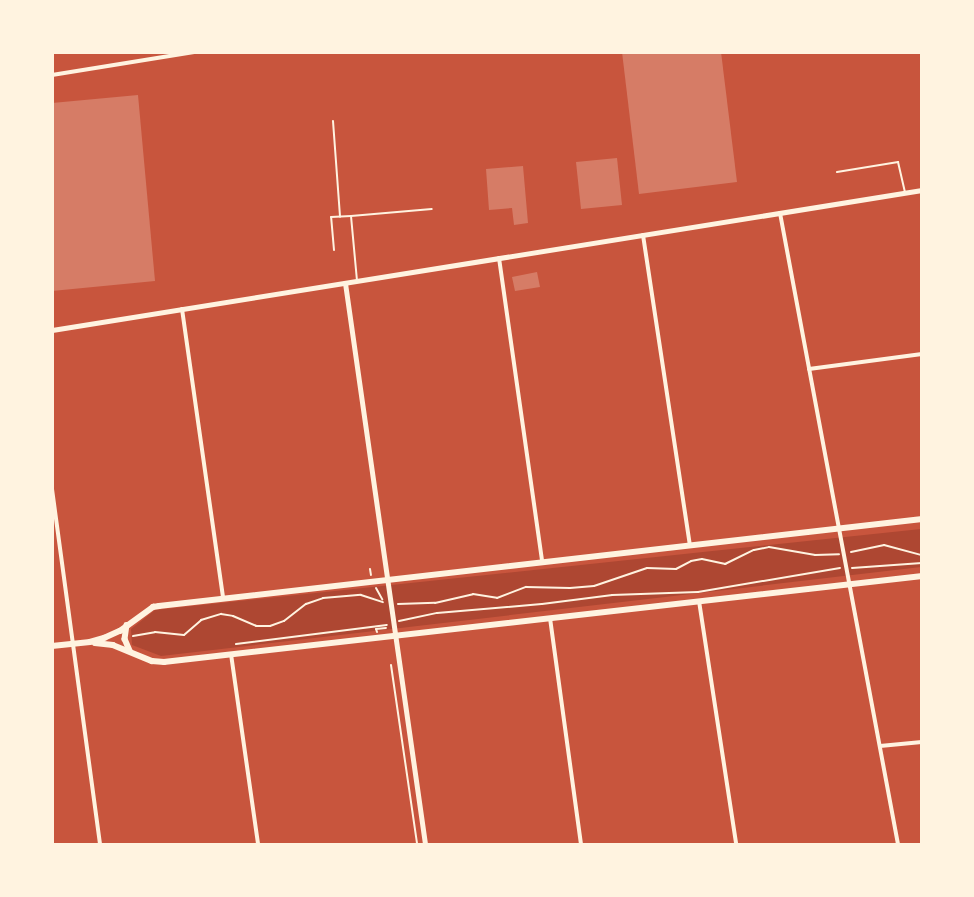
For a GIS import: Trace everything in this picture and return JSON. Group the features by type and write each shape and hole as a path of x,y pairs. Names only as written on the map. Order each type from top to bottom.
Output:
{"main road":[{"path":"52,646 90,642 111,635 153,607 223,597 922,519"},
{"path":"90,642 113,645 152,661 164,662 922,576"},
{"path":"127,625 125,636 132,653"}],"street":[{"path":"52,75 194,52"},
{"path":"52,330 922,190"},
{"path":"780,213 898,844"},
{"path":"643,235 690,545"},
{"path":"499,258 542,562"},
{"path":"345,283 425,844"},
{"path":"182,309 223,597"},
{"path":"809,369 922,354"},
{"path":"52,489 100,844"},
{"path":"699,601 736,844"},
{"path":"550,618 581,844"},
{"path":"231,654 258,844"},
{"path":"880,746 922,742"}],"lane":[{"path":"333,121 340,217"},
{"path":"837,172 898,162 905,193"},
{"path":"334,250 331,217 432,208"},
{"path":"351,216 357,281"}],"path":[{"path":"125,636 155,632 184,635 201,620 221,614 233,616 256,626 270,626 284,621 306,604 323,598 361,595 391,604 435,603 473,594 497,598 526,587 570,588 594,586 647,568 676,569 690,561 702,559 725,564 761,548 777,547 815,555 844,553 884,546 922,555"},
{"path":"236,644 386,625 437,613 542,604 612,595 698,592 774,578 847,568 922,563"},
{"path":"370,569 372,581 384,602 385,610"},
{"path":"377,637 376,629 387,628 386,617"},
{"path":"390,658 417,844"}],"shaded area":[{"path":"921,529 921,567 161,656 132,645 131,629 155,610"}],"building":[{"path":"622,52 721,52 737,182 639,194"},
{"path":"138,95 155,281 52,291 52,103"},
{"path":"617,158 622,205 581,209 576,162"},
{"path":"523,166 528,223 514,225 512,208 489,210 486,169"},
{"path":"537,272 540,287 515,291 512,277"}]}
